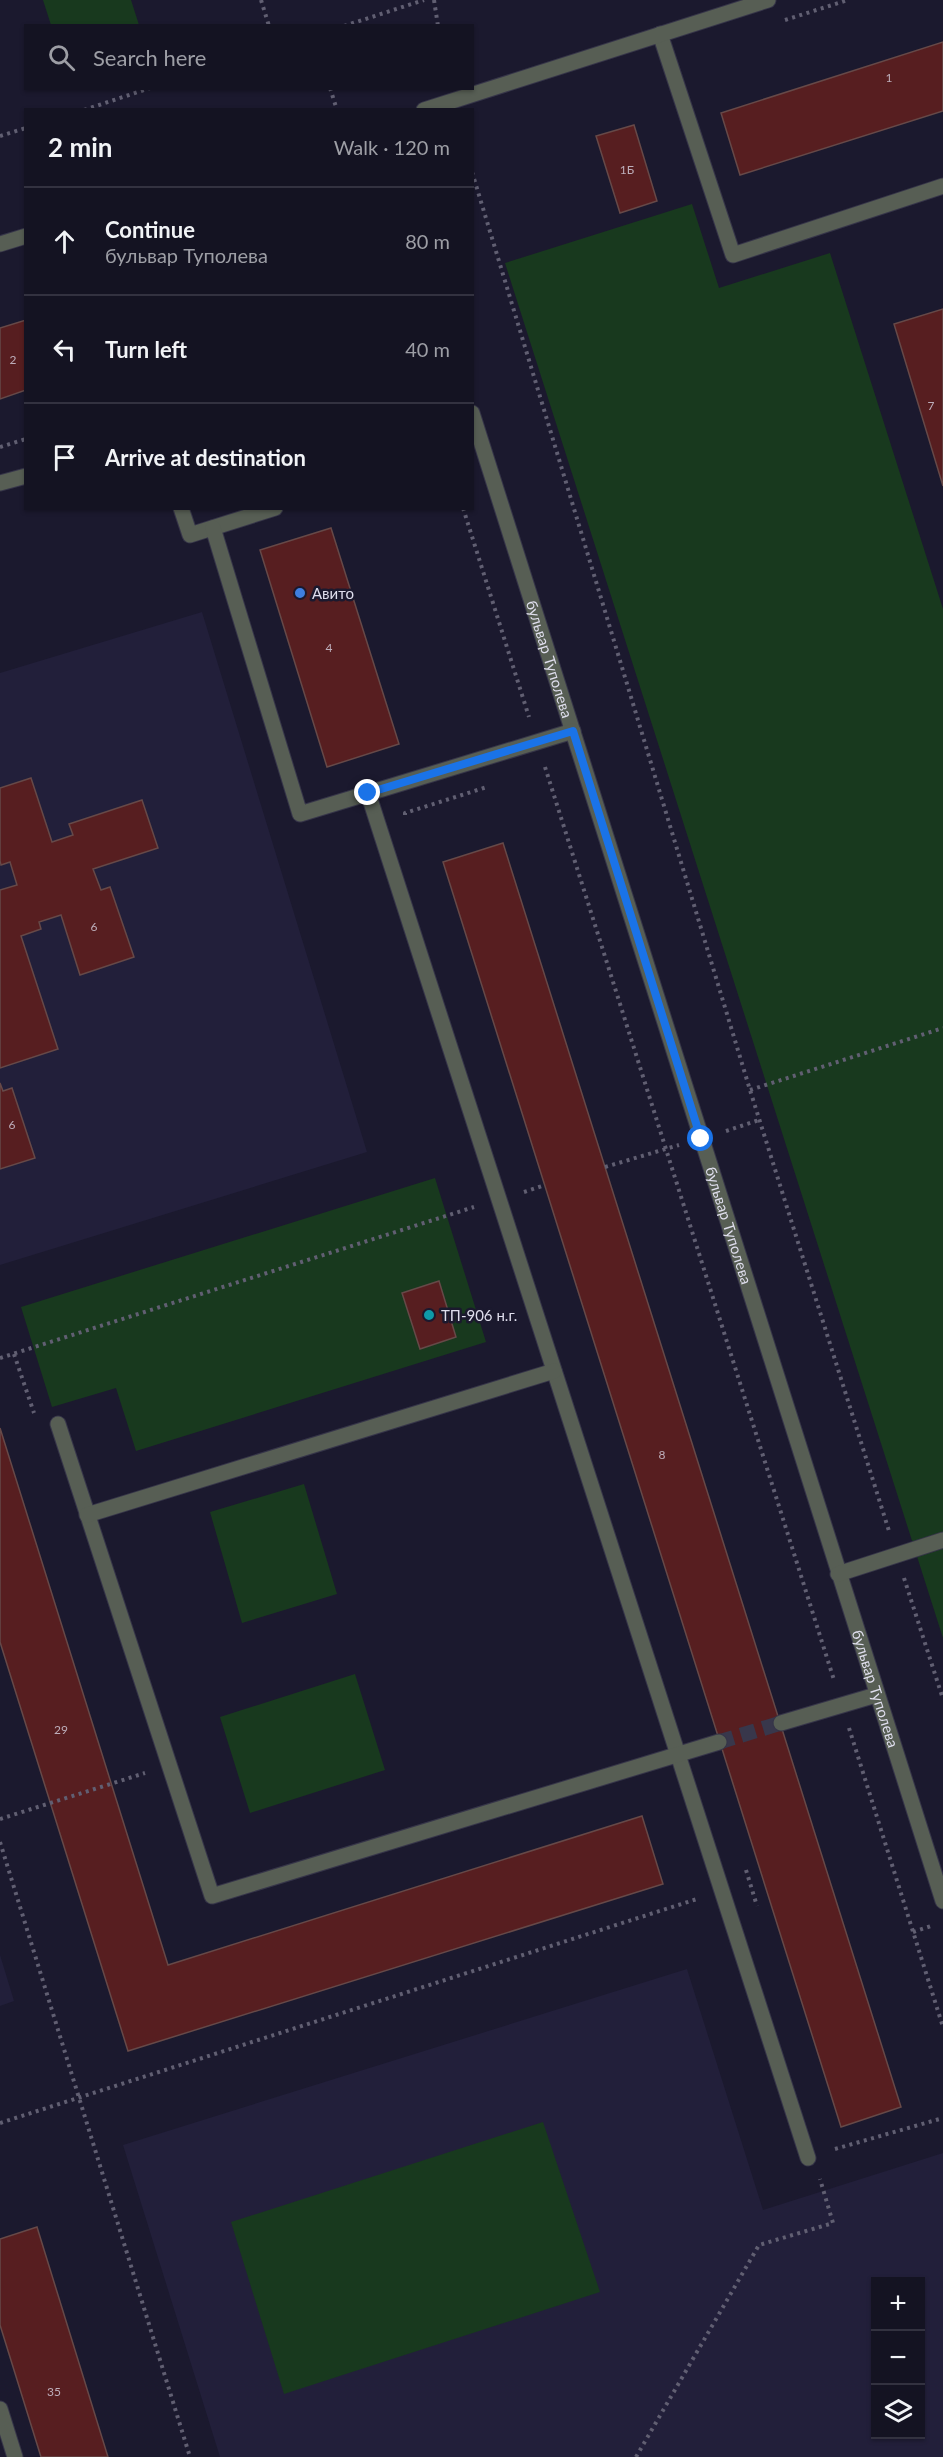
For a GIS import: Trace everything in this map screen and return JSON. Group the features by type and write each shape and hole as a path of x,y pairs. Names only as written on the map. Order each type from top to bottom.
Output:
{"street":[{"path":"430,108 768,0"},
{"path":"660,34 733,255 943,186"},
{"path":"0,244 24,237"},
{"name":"бульвар Туполева","path":"474,425 477,444 573,731 943,1901"},
{"path":"0,483 24,477"},
{"path":"182,510 190,536 269,510"},
{"path":"213,528 300,814 573,731"},
{"path":"368,793 808,2158"},
{"path":"87,1515 554,1371"},
{"path":"58,1424 212,1896 719,1742"},
{"path":"838,1574 943,1540"},
{"path":"781,1723 876,1695"},
{"path":"0,2409 15,2457"}],"path":[{"path":"261,0 268,24"},
{"path":"350,24 424,0"},
{"path":"434,0 438,24"},
{"path":"90,108 144,90"},
{"path":"331,90 336,108"},
{"path":"0,136 24,129"},
{"path":"474,179 750,1090 943,1699"},
{"path":"0,447 24,441"},
{"path":"464,510 943,2027"},
{"path":"535,772 546,769"},
{"path":"408,824 405,813 492,786"},
{"path":"750,1090 943,1028"},
{"path":"523,1180 530,1202"},
{"path":"0,1358 499,1199"},
{"path":"14,1354 36,1421"},
{"path":"0,1819 152,1771"},
{"path":"0,1842 190,2457"},
{"path":"743,1861 760,1916"},
{"path":"0,2123 750,1883"},
{"path":"913,1932 943,1922"},
{"path":"830,2160 836,2149 943,2118"},
{"path":"832,2138 836,2149"},
{"path":"636,2457 759,2245 833,2223 820,2180 825,2170"}],"shaded area":[{"path":"202,612 367,1152 0,1265 0,673"},
{"path":"0,1955 14,2001 0,2006"},
{"path":"687,1969 763,2210 943,2153 943,2457 220,2457 123,2145"}],"green space":[{"path":"43,0 131,0 139,24 51,24"},
{"path":"692,204 719,288 830,253 943,609 943,1638 505,263"},
{"path":"435,1178 486,1342 136,1451 116,1388 52,1407 21,1307"},
{"path":"304,1484 337,1594 242,1623 210,1512"},
{"path":"355,1674 385,1770 250,1813 220,1717"},
{"path":"543,2122 600,2292 284,2394 231,2222"}],"building":[{"path":"943,42 943,111 740,175 721,113"},
{"path":"634,125 657,201 620,213 596,136"},
{"path":"943,309 943,486 894,324"},
{"path":"24,321 24,391 0,399 0,328"},
{"path":"331,528 399,744 327,767 260,550"},
{"path":"31,778 52,842 73,835 69,824 142,800 158,848 93,869 101,890 110,887 134,957 80,975 61,915 39,922 41,929 21,936 58,1049 0,1068 0,890 17,885 10,862 1,865 0,861 0,788"},
{"path":"503,843 901,2107 841,2127 443,862"},
{"path":"0,1083 3,1091 12,1088 35,1158 0,1169"},
{"name":"ТП-906 н.г.","path":"439,1281 456,1337 420,1349 402,1293"},
{"path":"0,1428 168,1965 642,1816 663,1884 128,2051 0,1642"},
{"path":"37,2227 108,2457 41,2457 0,2325 0,2239"}],"tunnel":[{"path":"719,1742 781,1723"}],"place":[{"name":"Авито","path":"300,593"},
{"name":"ТП-906 н.г.","path":"429,1315"}],"route":[{"path":"368,793 573,731 701,1139"}]}
